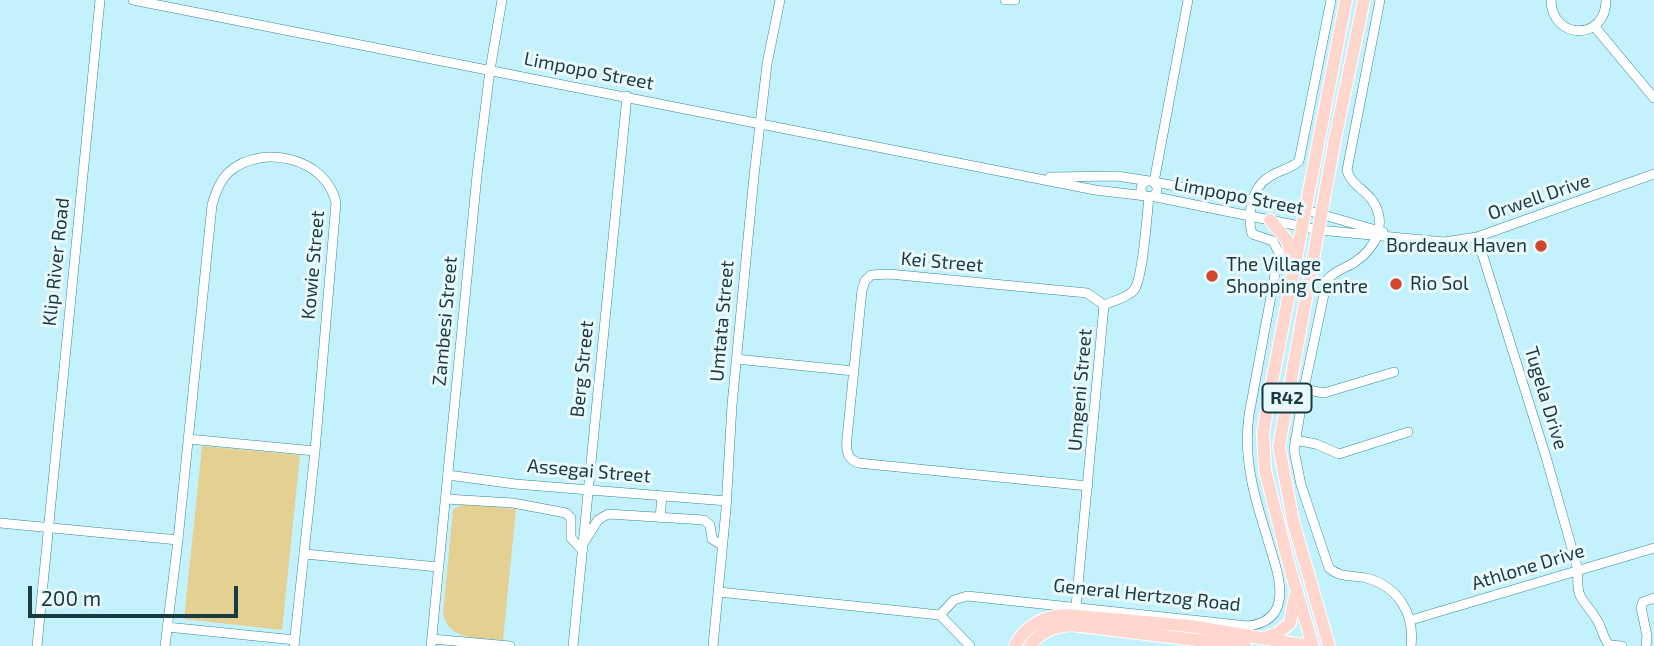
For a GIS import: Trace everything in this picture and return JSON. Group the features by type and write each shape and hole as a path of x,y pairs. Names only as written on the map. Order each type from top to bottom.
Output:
{"main road":[{"name":"R42","path":"1311,646 1265,470 1263,441 1266,413 1346,0"},
{"name":"R42","path":"1329,646 1293,521 1279,449 1364,0"},
{"path":"1270,220 1287,240 1294,270"},
{"path":"1260,638 1278,633 1290,623 1295,607 1293,579"},
{"path":"1019,644 1041,620 1066,615 1190,626 1311,646"},
{"path":"1019,644 1046,631 1072,625 1245,646"}],"street":[{"name":"Klip River Road","path":"37,646 100,0"},
{"name":"Limpopo Street","path":"133,0 1095,190 1149,196 1319,230"},
{"name":"Zambesi Street","path":"431,643 477,175 489,70 502,0"},
{"name":"Umtata Street","path":"713,646 727,501 736,359 760,122 780,0"},
{"path":"1005,0 1015,0"},
{"path":"1149,196 1157,189 1151,182 1188,0"},
{"path":"1250,217 1253,200 1266,179 1299,161 1331,0"},
{"path":"1380,0 1347,170 1349,177 1375,205 1378,233 1360,258 1331,275 1324,288 1294,455 1301,485 1329,568 1337,574 1366,578 1389,589 1398,597 1411,620 1411,646"},
{"path":"1551,0 1554,17 1568,29 1586,30 1594,26 1605,12 1606,0"},
{"path":"1594,26 1654,98"},
{"name":"Berg Street","path":"573,646 627,96"},
{"name":"Kowie Street","path":"165,646 213,201 222,181 232,170 263,158 282,158 307,165 318,173 331,190 335,203 315,451 295,643"},
{"name":"Orwell Drive","path":"1322,214 1391,237 1444,242 1477,237 1654,174"},
{"name":"Limpopo Street","path":"1038,178 1106,176 1322,214"},
{"name":"Umgeni Street","path":"1076,606 1104,305 1136,288 1149,196"},
{"name":"General Hertzog Road","path":"940,615 954,600 967,596 1248,626 1268,619 1279,604 1280,593 1276,568 1252,488 1247,440 1249,415 1279,253 1273,241 1252,234 1250,217"},
{"name":"Orwell Drive","path":"1319,230 1378,233"},
{"name":"Tugela Drive","path":"1477,237 1546,457 1578,570 1577,585 1580,597 1596,618 1609,645 1622,646"},
{"name":"Kei Street","path":"1088,486 854,461 846,448 863,285 873,274 1087,293 1104,305"},
{"path":"736,359 854,371"},
{"path":"1304,389 1324,393 1394,372"},
{"path":"1295,440 1316,444 1339,454 1408,432"},
{"path":"188,439 315,451"},
{"name":"Assegai Street","path":"448,475 515,484 727,501"},
{"path":"513,503 515,484"},
{"path":"660,518 662,496"},
{"name":"Assegai Street","path":"446,499 513,503 568,514 571,520 571,538 582,548"},
{"path":"582,548 597,520 605,515 704,520 710,525 712,539 723,545"},
{"path":"0,523 178,540"},
{"name":"Athlone Drive","path":"1411,620 1654,548"},
{"path":"305,554 438,567"},
{"path":"719,592 940,615 970,646"},
{"path":"1646,646 1647,636 1641,607 1643,602 1654,598"},
{"path":"167,627 295,643"},
{"path":"431,643 510,646"}],"shaded area":[{"path":"202,446 300,455 282,630 184,619"},
{"path":"462,504 516,509 503,640 475,638 458,633 446,622 443,613 453,510"}],"place":[{"name":"Bordeaux Haven","path":"1541,246"},
{"name":"The Village Shopping Centre","path":"1212,276"},
{"name":"Rio Sol","path":"1396,284"}]}
